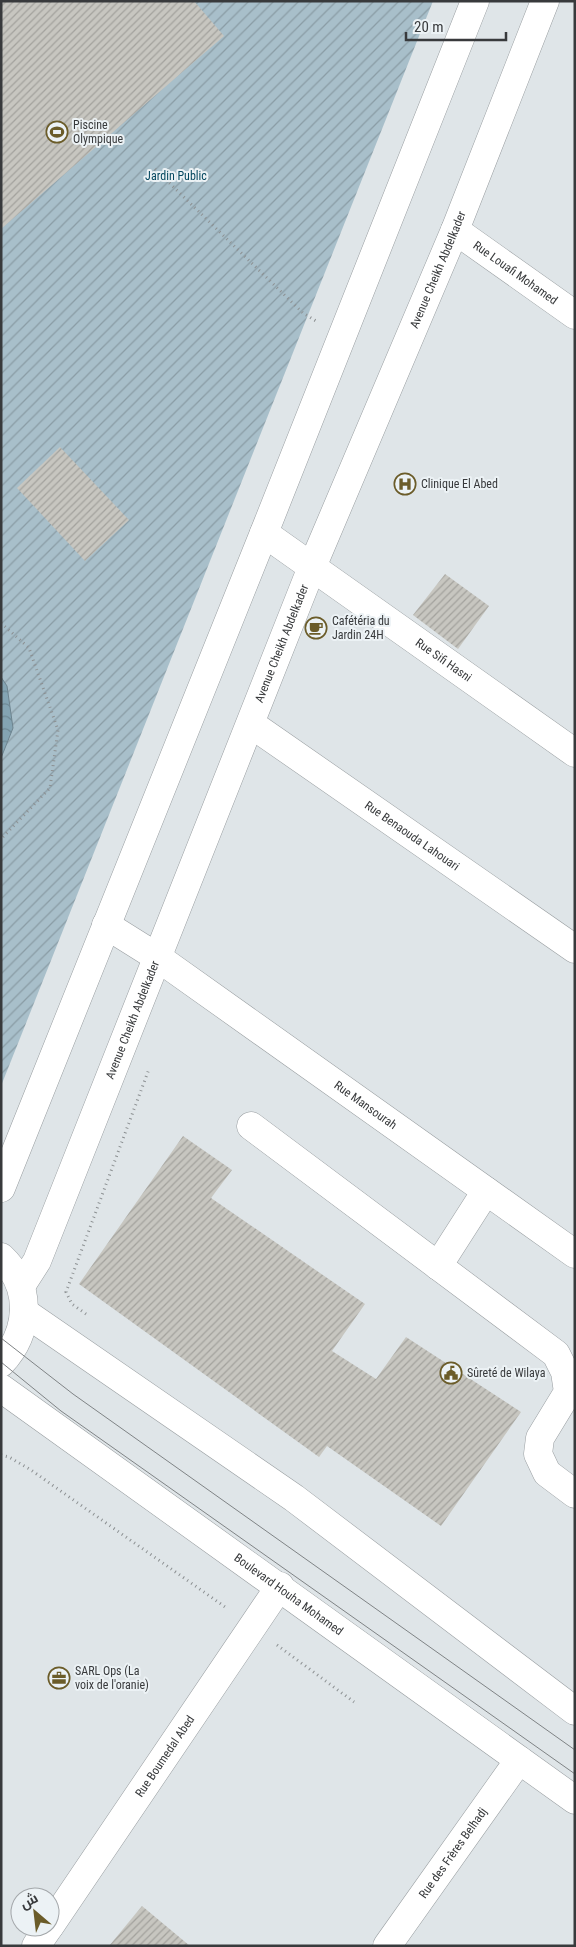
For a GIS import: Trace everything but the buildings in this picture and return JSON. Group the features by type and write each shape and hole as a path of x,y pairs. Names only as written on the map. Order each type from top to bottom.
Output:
{"main road":[{"path":"1,1188 475,1"},
{"name":"Avenue Cheikh Abdelkader","path":"23,1299 312,567 455,230 545,1"},
{"name":"Rue Louafi Mohamed","path":"455,230 575,315"},
{"name":"Rue Sifi Hasni","path":"264,533 575,753"},
{"name":"Rue Benaouda Lahouari","path":"250,724 575,948"},
{"name":"Rue Mansourah","path":"106,925 157,957 575,1254"},
{"path":"251,1126 556,1354 565,1372 568,1392 540,1438 538,1454 547,1473 575,1494"},
{"path":"438,1266 486,1192"},
{"path":"1,1257 10,1265 23,1299 22,1330 14,1347 1,1363"},
{"path":"23,1299 294,1498 575,1710"},
{"name":"Boulevard Houha Mohamed","path":"1,1388 280,1586 575,1800"},
{"name":"Rue Boumedal Abed","path":"60,1911 280,1586"},
{"name":"Rue des Frères Belhadj","path":"387,1946 519,1760"}],"path":[{"path":"155,169 303,313 319,323"},
{"path":"1,623 29,648 58,730 50,788 1,840"},
{"path":"93,1319 72,1304 66,1292 150,1067"},
{"path":"1,1455 9,1457 31,1470 253,1626 354,1702"}],"green space":[{"name":"Jardin Public","path":"1,1 433,1 1,1086"}],"water":[{"path":"1,677 7,686 13,728 1,758"}],"tram line":[{"path":"1,1338 73,1394 575,1750"},
{"path":"1,1362 61,1411 575,1774"}],"place":[{"name":"Piscine Olympique","path":"57,132"},
{"name":"Clinique El Abed","path":"405,484"},
{"name":"Cafétéria du Jardin 24H","path":"316,628"},
{"name":"Sûreté de Wilaya","path":"451,1373"},
{"name":"SARL Ops (La voix de l'oranie)","path":"59,1678"}]}
